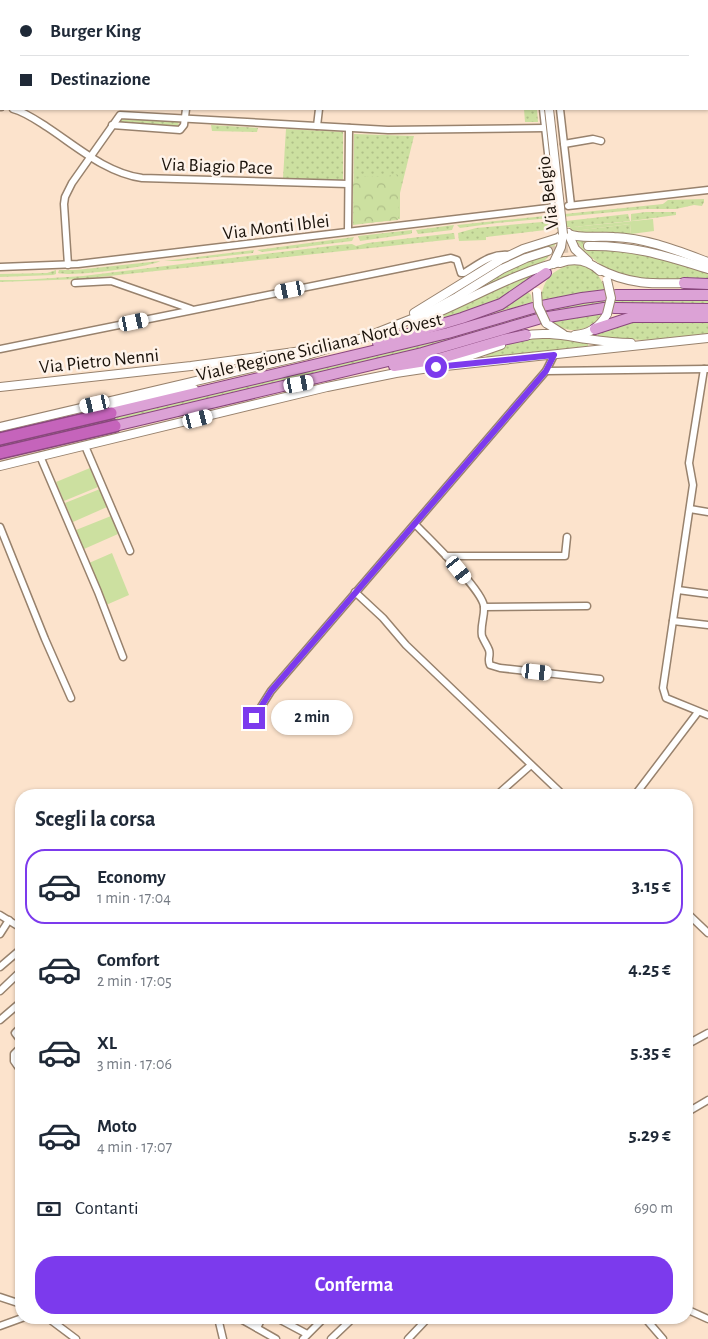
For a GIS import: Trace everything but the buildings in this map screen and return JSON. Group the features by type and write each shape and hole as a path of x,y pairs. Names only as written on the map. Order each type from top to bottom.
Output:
{"highway":[{"path":"0,439 111,413"},
{"path":"0,453 115,426"}],"main road":[{"path":"279,374 483,311 506,301 550,268"},
{"path":"684,283 708,283"},
{"name":"Viale Regione Siciliana Nord Ovest","path":"111,413 448,333 538,307 582,298 611,295 708,295"},
{"name":"Viale Regione Siciliana Nord Ovest","path":"115,426 422,354 544,320 609,310 708,309"},
{"path":"595,329 632,317 708,317"},
{"path":"282,387 438,359 503,340 526,336"}],"street":[{"name":"Via Biagio Pace","path":"15,110 34,118 90,156 120,173 142,178 348,184"},
{"path":"112,125 180,130 184,125 186,110"},
{"path":"317,126 319,110"},
{"name":"Via Belgio","path":"543,110 555,207"},
{"name":"Via Belgio","path":"549,110 566,233 576,249 595,266"},
{"name":"Via Belgio","path":"550,268 566,233 554,110"},
{"name":"Via Belgio","path":"560,110 569,205 708,190"},
{"path":"68,265 65,197 90,156 118,116 122,114 414,131 545,128"},
{"path":"348,232 349,128"},
{"path":"564,144 593,140 601,141"},
{"name":"Via Monti Iblei","path":"0,267 68,265 555,207"},
{"path":"393,326 509,255 558,238 566,233 573,236 607,236 632,239 708,262"},
{"path":"588,246 632,248 657,253 708,269"},
{"name":"Viale Regione Siciliana Nord Ovest","path":"0,427 307,355 366,337 448,302 515,263 548,251"},
{"path":"0,349 451,258 457,260 461,273 464,273 488,258 502,254 509,255"},
{"path":"595,266 607,280 611,298 609,310 595,329 584,334 570,336 558,332 544,320 539,310 537,292 541,280 550,268 564,261 576,260 595,266 615,278 628,281 684,283"},
{"path":"366,337 423,319 537,268 550,268"},
{"path":"75,283 110,281 192,310"},
{"path":"436,367 526,336 544,334 600,341 658,344"},
{"path":"0,466 327,387 396,373 436,367 708,338"},
{"name":"Via Pietro Nenni","path":"0,387 202,365 340,345"},
{"path":"254,718 271,691 546,371 554,355"},
{"path":"202,365 216,365 220,368 219,373 208,378"},
{"path":"546,371 706,369 689,463 693,485 663,688 666,698 708,715"},
{"path":"77,408 100,407 176,392 235,384"},
{"path":"85,446 130,551"},
{"path":"40,456 98,592 123,657"},
{"path":"690,509 708,512"},
{"path":"415,524 476,590 484,607 482,636 489,650 488,660 490,665 500,668 600,679"},
{"path":"0,528 71,698"},
{"path":"446,556 565,556 567,537"},
{"path":"678,590 708,594"},
{"path":"356,592 384,618 406,645 557,789"},
{"path":"484,607 587,606"},
{"path":"673,621 708,625"},
{"path":"640,789 698,712"},
{"path":"504,789 531,765"},
{"path":"0,915 15,924"},
{"path":"693,919 708,933"},
{"path":"0,934 9,920"},
{"path":"0,967 15,954"},
{"path":"0,991 15,977"},
{"path":"0,1020 15,1007"},
{"path":"693,1041 708,1033"},
{"path":"693,1109 708,1100"},
{"path":"0,1297 15,1302"},
{"path":"693,1312 708,1319"},
{"path":"0,1326 15,1321"},
{"path":"56,1324 76,1339"},
{"path":"219,1324 223,1339"},
{"path":"250,1324 276,1339"},
{"path":"257,1328 259,1324"},
{"path":"286,1324 305,1337 318,1324"},
{"path":"331,1339 347,1324"},
{"path":"408,1339 422,1324"},
{"path":"650,1324 663,1339"}],"green space":[{"path":"524,110 537,110 538,122 525,122"},
{"path":"122,118 179,120 178,128 118,123"},
{"path":"211,125 258,128 257,132 212,131"},
{"path":"286,129 343,132 343,180 283,178"},
{"path":"354,134 414,136 400,193 400,219 353,225"},
{"path":"396,174 400,176 398,220 354,224 353,183 357,183 363,176 383,177"},
{"path":"704,199 702,206 694,205 676,209 646,209 460,228 457,225 663,204 668,200"},
{"path":"676,212 676,215 631,221 631,214"},
{"path":"628,214 630,221 574,227 574,231 630,224 631,235 604,232 575,232 571,231 570,227 486,237 486,240 459,241 458,233 476,228"},
{"path":"653,219 654,231 631,234 630,224 574,231 574,227"},
{"path":"454,225 452,230 418,234 416,230"},
{"path":"412,230 410,234 360,241 358,236"},
{"path":"454,233 455,239 81,279 0,282 0,280 83,276 339,245 352,244 356,246"},
{"path":"354,237 352,241 262,252 257,250"},
{"path":"575,240 587,240 587,248 622,250 663,259 708,273 708,280 652,280 619,274 604,267"},
{"path":"556,243 544,261 473,293 488,280 548,254 546,246"},
{"path":"254,250 253,253 164,261"},
{"path":"160,261 143,266 110,271 77,274 58,273 59,270 76,270"},
{"path":"576,264 587,267 595,272 605,290 541,300 544,286 551,275 562,268"},
{"path":"56,270 56,274 53,275 0,277 0,274 47,273"},
{"path":"538,271 505,299 427,325 426,323 494,290"},
{"path":"526,293 531,295 532,302 446,328"},
{"path":"606,299 708,300 708,304 618,304 464,338 0,449 0,444 263,382 534,311"},
{"path":"602,313 591,325 578,330 564,328 550,321"},
{"path":"631,320 708,321 708,334 643,340 598,337 598,333"},
{"path":"534,338 588,342 588,346 486,356 487,353 520,340"},
{"path":"90,468 98,487 64,501 56,482"},
{"path":"100,489 107,507 73,522 65,503"},
{"path":"111,516 118,534 84,549 76,530"},
{"path":"112,553 129,595 106,605 89,563"}],"tunnel":[{"path":"548,251 588,246"}],"route":[{"path":"254,718 271,691 546,371 554,355 436,367"}]}
